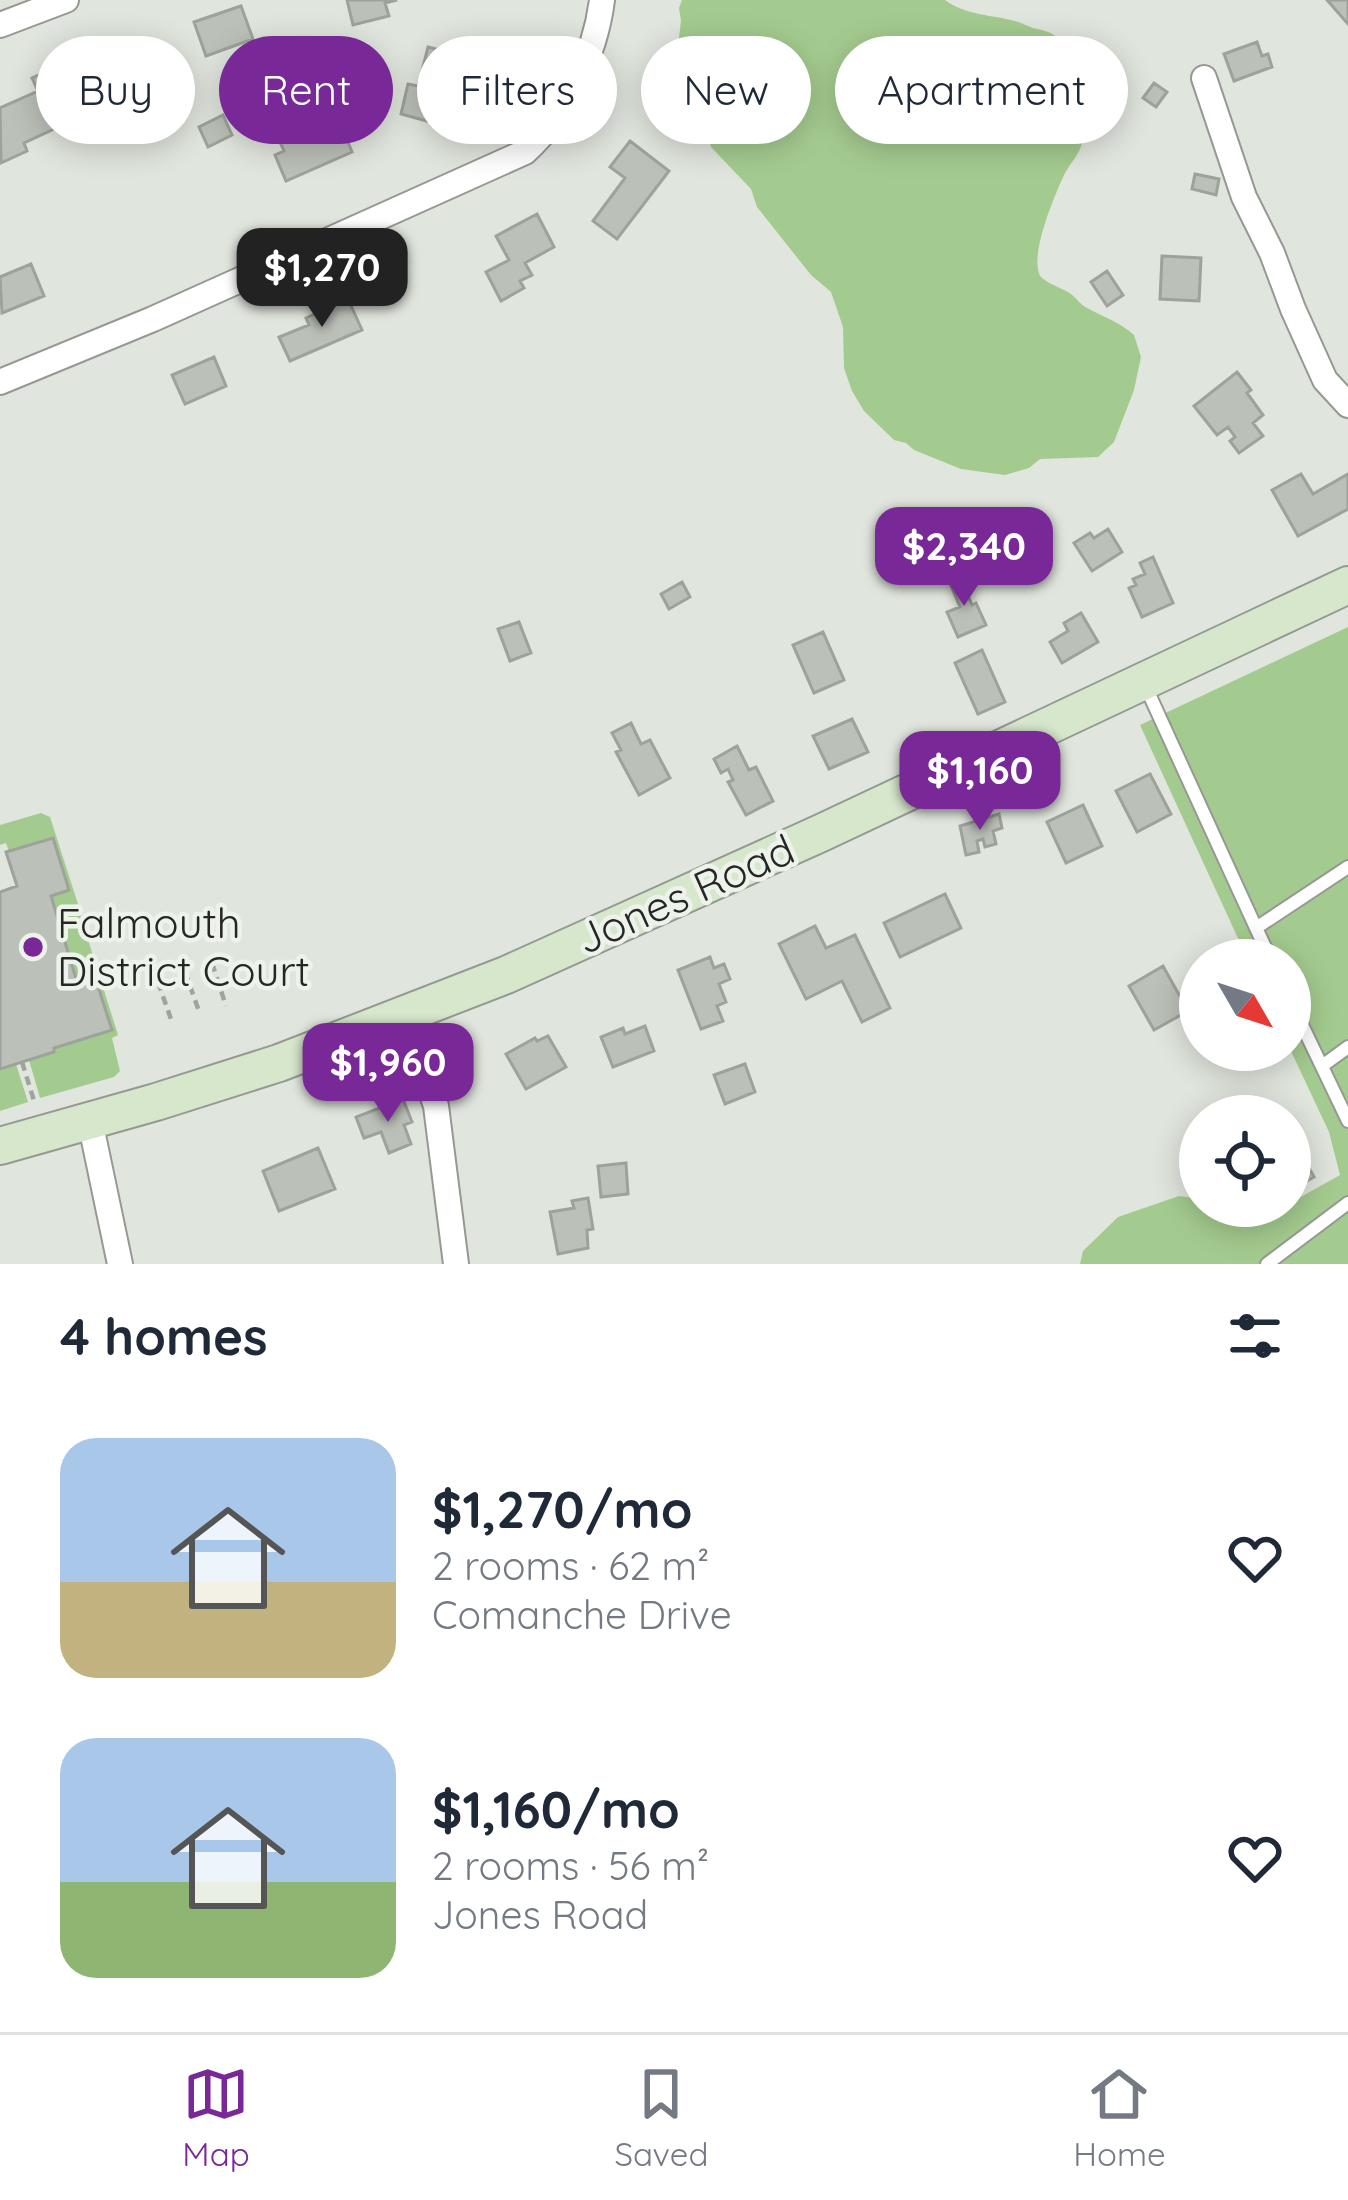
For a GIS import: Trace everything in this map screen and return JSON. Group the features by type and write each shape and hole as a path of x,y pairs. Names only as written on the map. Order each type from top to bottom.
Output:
{"main road":[{"name":"Jones Road","path":"0,1147 279,1063 506,975 1348,585"}],"street":[{"path":"0,25 66,0"},
{"path":"0,382 153,319 525,152 544,135 572,89 596,38 602,0"},
{"path":"1204,78 1244,197 1293,309 1325,380 1348,405"},
{"path":"405,1016 436,1106 456,1264"},
{"path":"89,1121 119,1264"}],"lane":[{"path":"1144,682 1261,939"},
{"path":"1256,928 1348,867"},
{"path":"1311,1043 1348,1121"},
{"path":"1322,1066 1348,1047"},
{"path":"1267,1264 1348,1203"}],"path":[{"path":"212,963 226,1006"},
{"path":"185,972 200,1014"},
{"path":"158,982 172,1022"},
{"path":"22,1062 35,1104"}],"green space":[{"path":"682,0 945,0 1055,36 835,36 835,144 1082,144 1044,226 1038,269 1042,278 1134,335 1141,357 1114,442 1098,457 1040,459 1029,468 1005,475 961,469 914,450 894,440 864,411 844,368 843,327 831,292 811,275 757,207 751,189 710,144 811,144 811,36 679,36"},
{"path":"1348,627 1348,1264 1080,1264 1083,1251 1118,1217 1179,1196 1179,1227 1311,1227 1311,1191 1340,1175 1329,1132 1300,1071 1311,1071 1311,939 1238,939 1140,725"},
{"path":"41,813 50,817 78,904 56,910 51,896 69,890 53,839 9,852 6,843 0,845 0,825"},
{"path":"79,911 118,1035 112,1038 120,1071 114,1077 40,1098 29,1060 112,1030 96,977 77,982 57,917"},
{"path":"16,1064 28,1102 0,1111 0,1069"}],"building":[{"path":"347,0 397,0 385,3 389,16 353,25"},
{"path":"1327,0 1348,0 1348,24"},
{"path":"241,6 252,36 219,36 219,51 206,56 194,22"},
{"path":"1257,42 1272,67 1234,81 1224,54"},
{"path":"1154,83 1167,92 1156,107 1143,98"},
{"path":"408,84 417,86 417,118 401,114"},
{"path":"36,92 36,137 24,143 27,151 1,163 0,108"},
{"path":"219,117 219,142 208,147 199,127"},
{"path":"630,141 669,171 617,239 593,221 625,178 610,167"},
{"path":"281,144 349,144 352,152 286,181 275,155 284,151"},
{"path":"1195,174 1219,179 1216,195 1192,189"},
{"path":"537,214 554,247 525,263 532,275 520,281 524,288 501,301 486,272 509,260 496,236"},
{"path":"1162,256 1201,258 1199,301 1160,299"},
{"path":"31,264 44,296 2,313 0,277"},
{"path":"1107,271 1123,295 1107,306 1091,282"},
{"path":"348,299 362,330 290,361 279,337 309,325 306,318"},
{"path":"214,357 226,386 185,404 172,375"},
{"path":"1237,372 1263,415 1253,423 1263,436 1239,453 1230,441 1235,437 1228,427 1217,435 1194,406"},
{"path":"1301,474 1313,494 1348,474 1348,509 1298,536 1272,490"},
{"path":"1108,529 1122,552 1092,571 1074,543"},
{"path":"989,537 1000,563 969,576 959,550"},
{"path":"1153,557 1173,603 1142,617 1129,588 1136,585 1133,579 1145,574 1140,563"},
{"path":"958,571 986,625 958,637 947,612 960,607 947,576"},
{"path":"682,582 690,597 669,609 661,594"},
{"path":"1081,613 1098,642 1062,663 1050,642 1068,631 1064,623"},
{"path":"519,622 531,653 510,661 498,629"},
{"path":"823,632 844,680 814,693 793,645"},
{"path":"982,650 1005,702 978,714 955,663"},
{"path":"852,719 868,752 829,769 813,736"},
{"path":"631,723 641,744 650,740 670,778 639,795 616,752 621,750 612,733"},
{"path":"737,746 749,770 756,767 773,801 746,815 728,782 733,780 728,769 721,773 714,759"},
{"path":"1150,774 1171,814 1137,832 1116,791"},
{"path":"1083,805 1102,846 1066,863 1047,822"},
{"path":"999,814 1002,828 993,831 996,844 985,847 983,839 977,841 979,852 966,855 960,826"},
{"name":"Falmouth District Court","path":"53,838 69,890 51,896 77,982 95,977 112,1030 0,1069 0,892 17,886 6,852"},
{"path":"945,894 961,928 900,957 884,923"},
{"path":"815,926 826,948 855,935 890,1008 862,1022 842,981 806,999 779,944"},
{"path":"710,957 714,968 724,964 730,979 719,984 726,1002 717,1006 723,1021 701,1029 678,970"},
{"path":"1163,966 1179,995 1179,1016 1154,1030 1129,986"},
{"path":"645,1026 654,1051 613,1067 601,1037"},
{"path":"548,1036 566,1067 526,1089 506,1054"},
{"path":"745,1064 755,1092 725,1104 714,1075"},
{"path":"403,1099 412,1122 404,1125 411,1144 389,1153 381,1132 364,1138 356,1117"},
{"path":"318,1148 335,1189 279,1211 263,1171"},
{"path":"626,1163 628,1194 601,1197 598,1166"},
{"path":"588,1198 593,1229 587,1230 588,1248 558,1254 550,1212 574,1208 572,1201"}],"place":[{"name":"Falmouth District Court","path":"33,947"}]}
